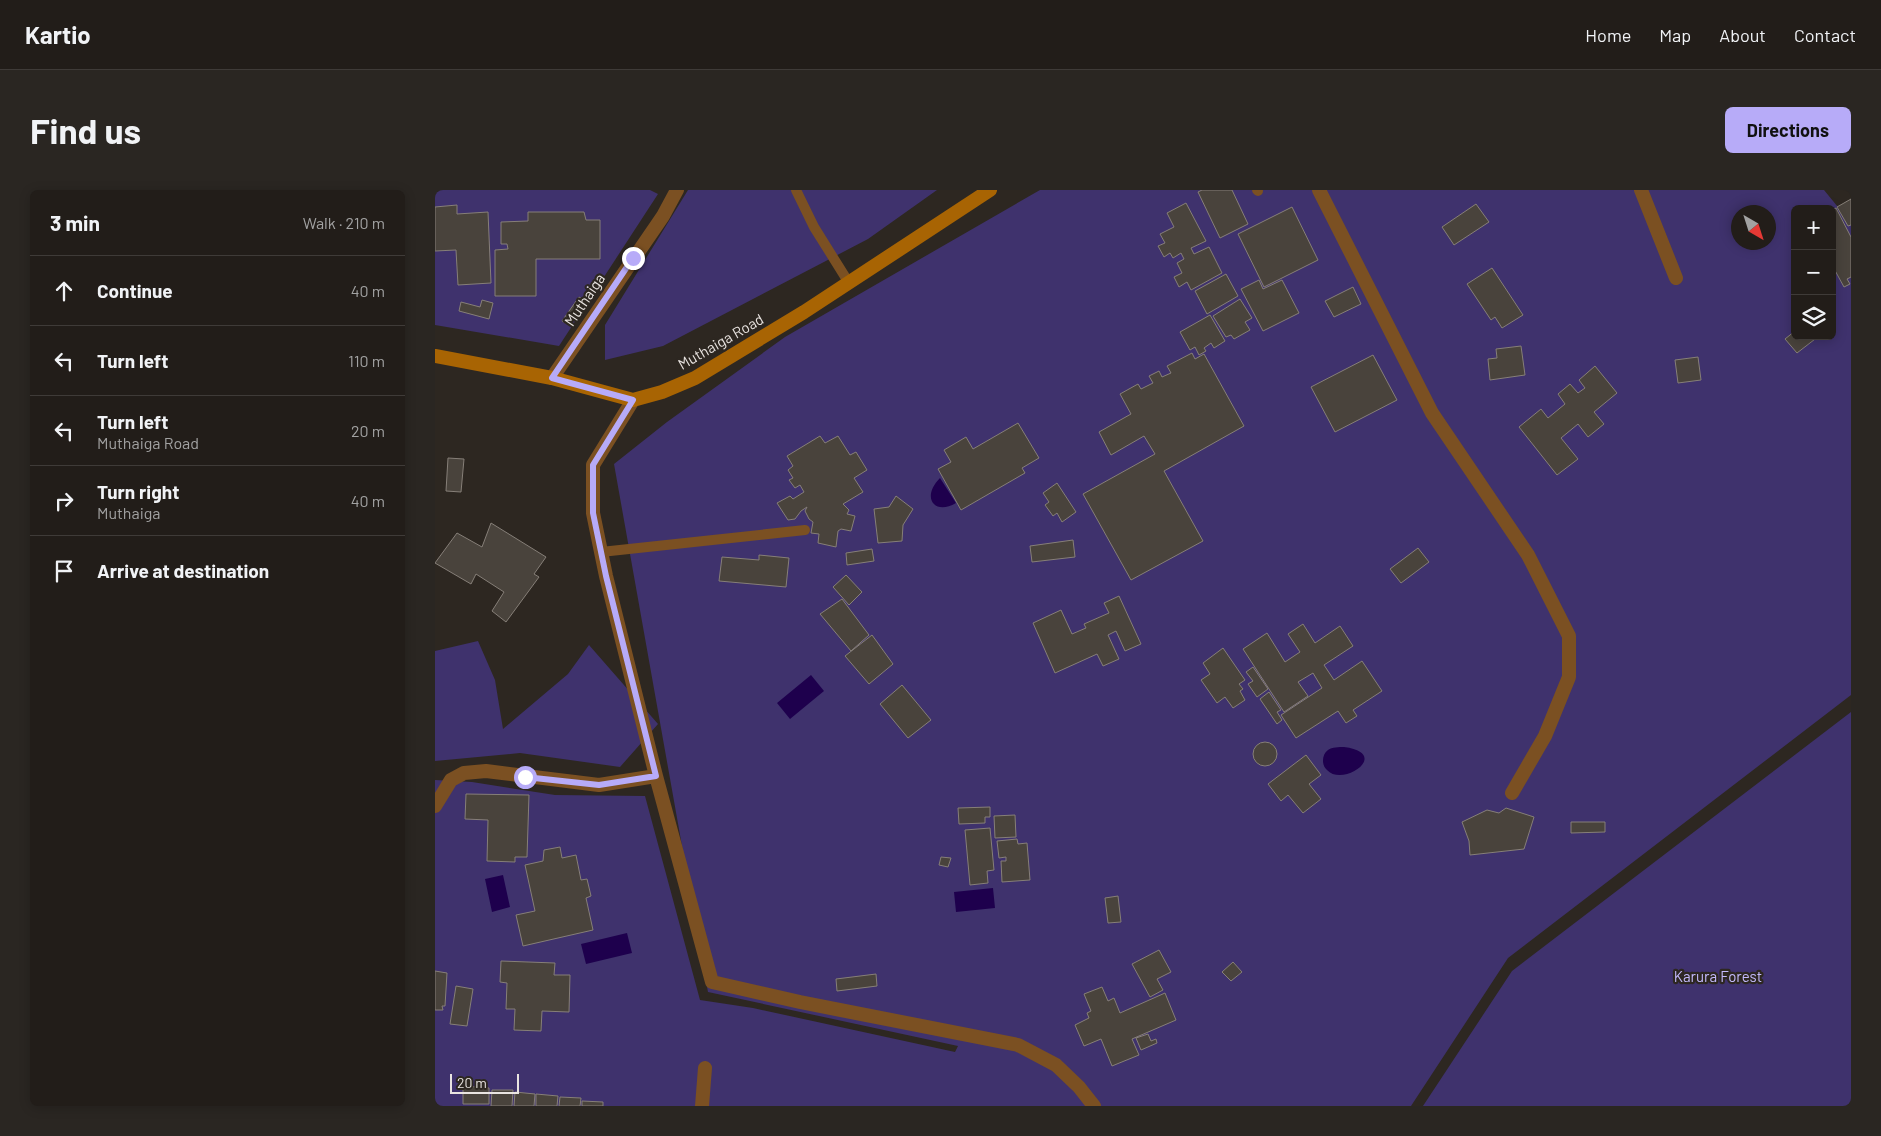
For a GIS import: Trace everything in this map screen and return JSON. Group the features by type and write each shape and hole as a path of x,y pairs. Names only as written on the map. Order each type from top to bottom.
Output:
{"main road":[{"name":"Muthaiga Road","path":"633,400 662,392 695,378 849,283 990,190"},
{"path":"435,356 552,378 633,400"}],"street":[{"name":"Muthaiga","path":"552,378 663,216 677,190"},
{"path":"1319,190 1432,413 1528,555 1569,636 1569,677 1545,736 1512,793"},
{"path":"1641,190 1676,278"},
{"path":"633,400 593,465 593,513 656,776 712,982 801,1002 1017,1045 1056,1065 1079,1087 1094,1106"},
{"path":"435,806 451,780 465,773 486,772 599,785 656,776"},
{"path":"702,1106 705,1068"}],"lane":[{"path":"796,190 814,227 849,283"},
{"path":"601,552 805,530"}],"green space":[{"path":"435,190 650,190 658,194 559,346 435,325"},
{"path":"688,190 937,190 868,239 663,346 605,360 605,325"},
{"path":"1040,190 1824,190 1851,223 1851,695 1508,958 1411,1106 435,1106 435,780 472,782 555,795 645,796 700,1000 753,1008 955,1052 958,1046 708,992 614,464 667,422 785,337"},
{"path":"478,641 495,680 503,729 568,674 589,645 658,724 620,767 520,753 435,761 435,651"},
{"name":"Karura Forest","path":"1851,712 1851,1106 1423,1106 1512,971"}],"shaded area":[{"path":"940,478 956,503 942,507 936,506 933,503 931,492"},
{"path":"811,675 824,691 790,719 777,703"},
{"path":"1344,747 1358,750 1364,756 1364,762 1352,772 1343,775 1334,774 1325,768 1323,757 1330,749"},
{"path":"503,875 510,907 492,912 485,879"},
{"path":"993,888 995,908 956,912 954,892"},
{"path":"627,933 632,953 586,964 581,944"}],"building":[{"path":"1202,190 1232,190 1248,224 1220,238 1198,192"},
{"path":"1851,199 1851,225 1848,226 1837,207"},
{"path":"1186,203 1206,241 1191,248 1194,254 1209,247 1222,273 1191,290 1187,282 1179,287 1174,277 1182,273 1177,263 1184,259 1181,253 1173,258 1170,253 1164,257 1158,246 1165,243 1160,234 1174,227 1167,213"},
{"path":"1476,204 1489,222 1454,245 1442,227"},
{"path":"457,205 457,214 488,212 491,283 458,285 456,250 435,251 435,207"},
{"path":"1292,207 1318,260 1264,287 1238,234"},
{"path":"1836,208 1851,237 1851,277 1847,279 1850,284 1844,287 1836,272"},
{"path":"528,212 584,212 586,220 600,220 600,259 536,259 536,296 495,296 495,250 508,249 507,244 501,244 501,222 528,221"},
{"path":"1492,268 1523,315 1502,328 1495,317 1491,320 1467,284"},
{"path":"1226,274 1238,296 1207,314 1195,291"},
{"path":"1259,280 1263,289 1282,280 1299,313 1263,331 1241,289"},
{"path":"1353,287 1361,304 1334,317 1325,301"},
{"path":"579,297 585,301 569,325 562,321"},
{"path":"1240,299 1252,318 1245,322 1250,330 1234,339 1231,335 1226,337 1213,316"},
{"path":"482,300 493,303 489,319 459,311 461,302 480,307"},
{"path":"1210,315 1225,341 1214,348 1211,343 1204,348 1206,351 1199,355 1195,347 1190,350 1180,332"},
{"path":"1791,334 1791,340 1814,340 1797,353 1785,339"},
{"path":"1521,346 1525,375 1490,380 1488,359 1497,358 1496,349"},
{"path":"1192,353 1195,359 1204,354 1244,426 1164,471 1203,541 1131,580 1083,494 1155,454 1144,436 1111,455 1099,432 1131,414 1120,394 1138,384 1141,389 1153,383 1149,376 1159,371 1162,377 1171,373 1167,366"},
{"path":"1373,355 1397,400 1335,432 1311,387"},
{"path":"1698,357 1701,380 1678,383 1675,360"},
{"path":"1595,366 1617,393 1594,412 1604,424 1588,437 1578,424 1561,438 1578,459 1557,475 1519,427 1541,409 1548,418 1565,404 1558,394 1570,384 1578,393 1585,388 1579,380"},
{"path":"1018,423 1039,458 1022,468 1025,473 961,510 938,469 951,462 944,450 966,437 973,449"},
{"path":"820,436 825,443 838,436 850,455 856,452 867,470 854,478 863,492 843,504 849,510 847,514 855,516 851,531 841,529 838,531 836,547 818,543 819,534 811,533 813,522 805,511 807,507 795,519 788,520 777,503 790,496 793,499 804,492 800,485 795,488 789,480 793,478 788,470 793,466 787,456"},
{"path":"448,458 464,459 461,492 446,491"},
{"path":"1057,483 1076,512 1062,522 1057,513 1053,516 1045,505 1049,502 1043,493"},
{"path":"896,496 913,509 903,525 902,541 878,543 874,509 889,507"},
{"path":"491,523 546,557 534,574 539,577 506,622 492,611 504,592 476,574 471,584 435,563 457,533 482,547"},
{"path":"1073,540 1075,557 1032,562 1030,546"},
{"path":"1418,548 1429,562 1401,583 1390,569"},
{"path":"872,549 874,561 847,565 846,553"},
{"path":"759,555 789,558 786,587 719,581 722,557 759,560"},
{"path":"846,575 862,592 849,605 833,587"},
{"path":"1119,596 1141,644 1125,651 1116,631 1108,635 1119,659 1103,666 1097,654 1055,673 1033,623 1061,610 1072,634 1086,628 1084,624 1109,613 1104,603"},
{"path":"842,599 869,635 851,651 820,614"},
{"path":"1303,624 1315,643 1340,626 1353,646 1324,665 1334,680 1362,661 1382,691 1353,710 1357,716 1346,723 1338,711 1296,738 1281,715 1322,688 1313,673 1298,682 1308,696 1284,712 1243,649 1267,633 1285,662 1300,652 1288,634"},
{"path":"872,635 893,664 869,684 845,656"},
{"path":"1223,648 1245,680 1239,684 1243,689 1240,691 1245,700 1233,708 1225,697 1217,703 1201,680 1210,674 1203,663"},
{"path":"1253,667 1268,689 1257,697 1248,684 1253,681 1246,672"},
{"path":"902,685 931,720 908,738 880,704"},
{"path":"1269,692 1281,710 1277,712 1282,720 1277,724 1260,699"},
{"path":"1265,742 1274,745 1277,754 1274,763 1265,766 1256,763 1253,754 1256,745"},
{"path":"1306,755 1321,775 1309,784 1321,799 1303,813 1288,795 1281,801 1268,784"},
{"path":"466,794 529,795 527,857 515,857 515,862 487,861 488,820 465,819"},
{"path":"990,807 990,817 985,817 985,823 959,824 958,808"},
{"path":"1506,808 1534,817 1524,849 1470,855 1469,841 1462,822 1487,810 1499,813"},
{"path":"1015,815 1016,837 995,838 994,816"},
{"path":"1571,822 1605,822 1605,832 1571,833"},
{"path":"990,828 994,870 987,871 988,883 970,885 965,830"},
{"path":"1017,839 1018,844 1027,843 1030,880 1002,882 1001,861 1006,861 1006,857 999,858 997,841"},
{"path":"560,847 562,858 576,855 581,880 587,879 591,896 586,898 593,930 523,946 516,915 535,911 525,865 543,861 544,850"},
{"path":"941,857 951,858 948,867 939,865"},
{"path":"1118,896 1121,922 1108,923 1105,898"},
{"path":"1159,950 1171,972 1157,979 1163,990 1150,997 1132,964"},
{"path":"501,961 555,963 554,975 570,975 569,1012 542,1011 541,1031 514,1030 515,1009 506,1009 507,983 500,982"},
{"path":"1233,962 1242,972 1231,981 1222,972"},
{"path":"435,971 447,973 445,1006 442,1006 443,1010 435,1010"},
{"path":"876,974 877,986 837,991 836,979"},
{"path":"456,986 473,989 467,1026 450,1024"},
{"path":"1102,987 1108,1001 1114,998 1120,1013 1165,993 1176,1020 1132,1039 1139,1055 1112,1066 1101,1039 1084,1046 1075,1025 1089,1018 1087,1013 1091,1011 1084,994"},
{"path":"1148,1034 1151,1041 1156,1039 1157,1043 1141,1050 1136,1038"},
{"path":"463,1086 489,1088 489,1104 463,1104"},
{"path":"492,1090 513,1090 512,1106 491,1106"},
{"path":"515,1092 535,1094 534,1106 514,1106"},
{"path":"536,1094 558,1096 557,1106 536,1106"},
{"path":"560,1097 581,1098 580,1106 559,1106"},
{"path":"582,1101 603,1102 603,1106 582,1106"}],"route":[{"path":"525,777 599,785 656,776 606,576 593,513 593,465 633,400 552,378 633,258"}]}
